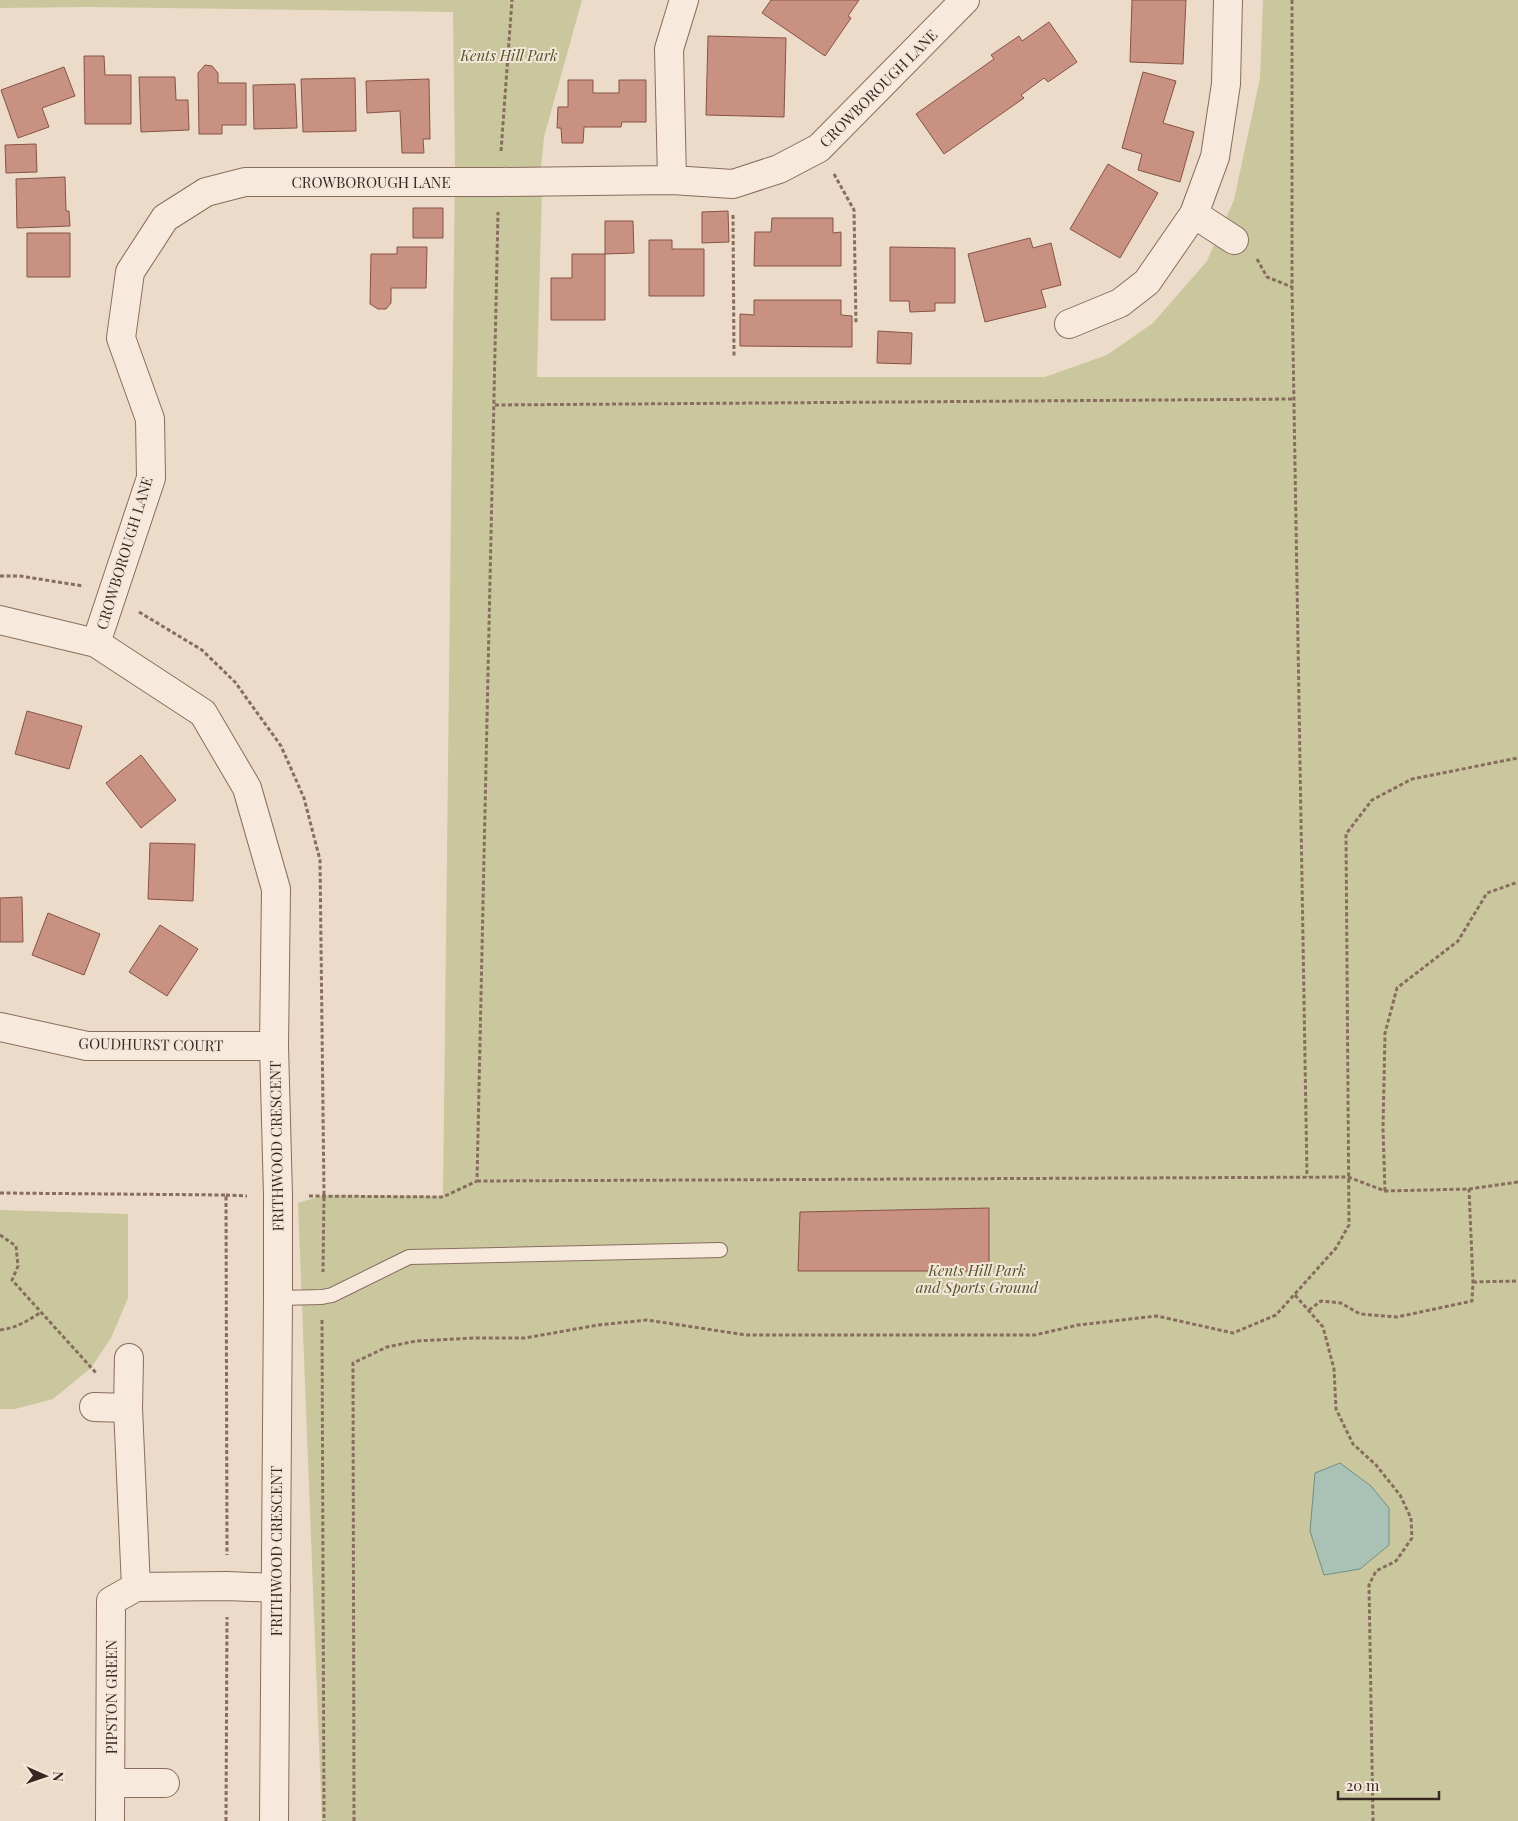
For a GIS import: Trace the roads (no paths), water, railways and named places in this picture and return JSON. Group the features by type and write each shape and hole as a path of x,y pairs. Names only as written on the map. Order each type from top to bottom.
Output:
{"street":[{"path":"672,180 669,49 684,0"},
{"name":"CROWBOROUGH LANE","path":"96,642 150,478 150,419 122,338 130,272 165,218 206,192 245,182 672,180 732,184 779,169 819,148 965,0"},
{"path":"1069,324 1120,303 1147,282 1194,214 1215,157 1224,102 1228,0"},
{"path":"1194,214 1234,240"},
{"name":"FRITHWOOD CRESCENT","path":"0,620 96,642 203,713 247,788 276,889 274,1046 278,1196 278,1298 274,1821"},
{"name":"GOUDHURST COURT","path":"0,1027 87,1046 274,1046"},
{"path":"129,1358 128,1408 136,1587"},
{"path":"94,1407 128,1408"},
{"name":"PIPSTON GREEN","path":"110,1821 111,1601 136,1587 227,1586 276,1588"},
{"path":"111,1783 166,1783"}],"lane":[{"path":"278,1298 332,1295 410,1257 720,1250"}],"park label":[{"name":"Kents Hill Park","path":"509,55"},
{"name":"Kents Hill Park and Sports Ground","path":"977,1278"}]}
